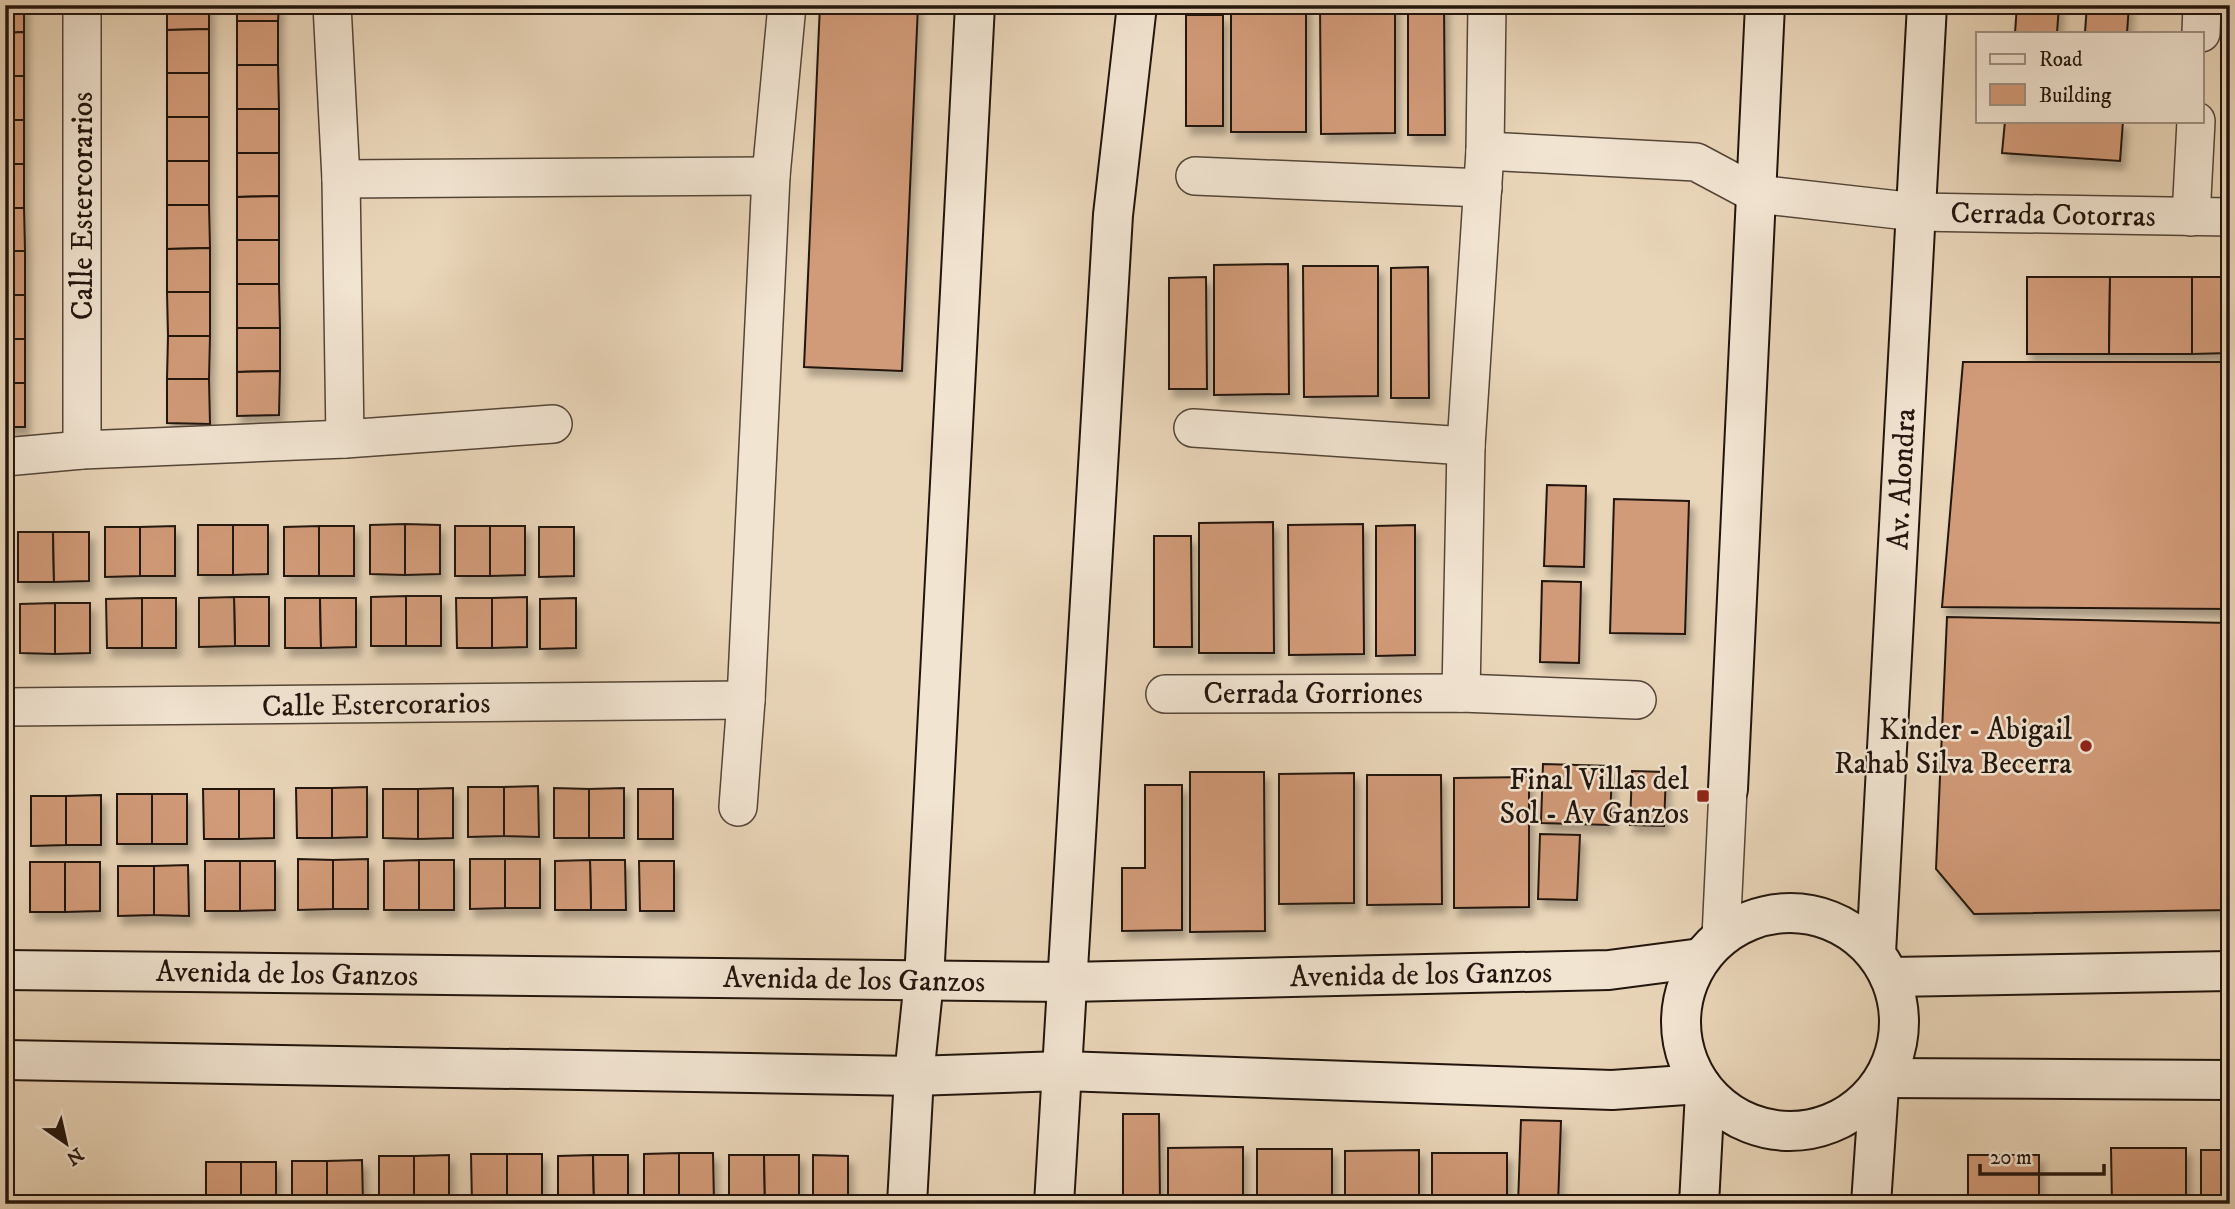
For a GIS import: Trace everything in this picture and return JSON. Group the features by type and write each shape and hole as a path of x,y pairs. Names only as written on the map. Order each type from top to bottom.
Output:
{"street":[{"name":"Calle Estercorarios","path":"82,5 82,450"},
{"path":"332,5 341,180 345,439"},
{"path":"738,807 746,700 771,176 787,5"},
{"path":"907,1204 914,1076 924,980 975,5"},
{"path":"1054,1204 1113,215 1137,5"},
{"name":"Cerrada Gorriones","path":"1461,693 1466,446 1485,151 1487,5"},
{"path":"1711,948 1728,789 1765,5"},
{"name":"Av. Alondra","path":"1883,965 1927,5"},
{"path":"2201,32 2202,5"},
{"name":"Cerrada Cotorras","path":"2191,217 2196,122"},
{"path":"1485,151 1696,162 1756,194"},
{"path":"341,180 771,176"},
{"path":"1195,176 1483,188"},
{"name":"Cerrada Cotorras","path":"1756,194 1916,212 2230,217"},
{"path":"5,457 82,450 345,439 553,424"},
{"path":"1193,429 1466,446"},
{"name":"Cerrada Gorriones","path":"1165,694 1461,693 1637,699"},
{"name":"Calle Estercorarios","path":"5,707 746,700"},
{"path":"1802,913 1830,920 1855,933 1883,965 1899,1004 1900,1033 1893,1061 1881,1082 1859,1107 1835,1122 1808,1131 1779,1131 1751,1125 1726,1111 1703,1088 1690,1068 1682,1040 1681,1012 1688,984 1711,948 1746,923 1773,914 1802,913"},
{"name":"Avenida de los Ganzos","path":"5,970 1067,982 1609,970 1711,948"},
{"path":"1883,965 2230,971"},
{"path":"5,1060 914,1076 1063,1071 1612,1090 1703,1088"},
{"path":"1881,1082 2230,1080"},
{"path":"1871,1204 1881,1082"},
{"path":"1699,1204 1703,1088"}],"building":[{"path":"5,5 24,5 24,32 5,33"},
{"path":"167,5 209,5 209,29 167,30"},
{"path":"237,5 279,5 278,21 237,21"},
{"path":"820,5 918,5 902,371 804,367"},
{"path":"1231,5 1306,5 1306,132 1231,132"},
{"path":"1320,5 1395,5 1395,133 1321,134"},
{"path":"1408,5 1444,5 1445,135 1408,135"},
{"path":"2017,5 2059,5 2057,32 2015,32"},
{"path":"2087,5 2129,5 2127,32 2085,32"},
{"path":"1186,15 1223,15 1223,126 1186,126"},
{"path":"237,21 278,21 278,65 237,65"},
{"path":"209,29 209,73 167,73 167,30"},
{"path":"24,32 24,76 5,76 5,33"},
{"path":"237,65 278,65 279,109 237,109"},
{"path":"167,73 209,73 209,117 167,117"},
{"path":"5,76 24,76 24,120 5,120"},
{"path":"237,109 279,109 279,153 237,153"},
{"path":"167,117 209,117 209,161 167,161"},
{"path":"5,120 24,120 24,164 5,164"},
{"path":"2005,122 2123,122 2120,161 2002,153"},
{"path":"237,153 279,153 279,196 237,197"},
{"path":"167,161 209,161 209,205 167,205"},
{"path":"5,164 24,164 24,208 5,208"},
{"path":"279,196 279,240 237,240 237,197"},
{"path":"167,205 209,205 210,248 167,249"},
{"path":"5,208 24,208 25,251 5,251"},
{"path":"237,240 279,240 279,284 237,284"},
{"path":"210,248 210,292 167,292 167,249"},
{"path":"5,251 25,251 25,295 5,295"},
{"path":"1288,264 1289,394 1214,395 1214,265"},
{"path":"1303,266 1378,266 1378,396 1304,397"},
{"path":"1428,267 1429,398 1391,398 1391,268"},
{"path":"1206,277 1207,389 1169,389 1169,278"},
{"path":"2027,277 2110,277 2109,354 2027,354"},
{"path":"2110,277 2192,277 2192,354 2109,354"},
{"path":"2192,277 2230,277 2230,353 2192,354"},
{"path":"237,284 279,284 280,328 237,328"},
{"path":"167,292 210,292 210,336 168,336"},
{"path":"5,295 25,295 25,339 5,339"},
{"path":"237,328 280,328 280,371 237,372"},
{"path":"168,336 210,336 209,379 167,379"},
{"path":"5,339 25,339 25,383 5,383"},
{"path":"1963,362 2230,362 2230,609 1942,607"},
{"path":"280,371 279,415 237,416 237,372"},
{"path":"167,379 209,379 210,424 167,423"},
{"path":"5,383 25,383 25,427 5,427"},
{"path":"1547,485 1586,486 1584,567 1544,566"},
{"path":"1614,499 1689,501 1685,634 1610,633"},
{"path":"1273,522 1274,653 1199,653 1199,523"},
{"path":"405,524 405,575 370,574 370,525"},
{"path":"405,524 440,525 440,574 405,575"},
{"path":"1363,524 1364,654 1289,655 1288,525"},
{"path":"198,525 233,525 233,575 198,575"},
{"path":"233,525 268,525 268,574 233,575"},
{"path":"1415,525 1415,655 1376,656 1376,526"},
{"path":"175,526 175,576 140,576 140,527"},
{"path":"319,526 319,576 284,576 284,527"},
{"path":"319,526 354,526 354,576 319,576"},
{"path":"455,526 490,526 490,576 455,576"},
{"path":"490,526 525,526 525,575 490,576"},
{"path":"105,527 140,527 140,576 105,577"},
{"path":"539,527 574,527 574,576 539,577"},
{"path":"18,532 53,532 54,582 18,582"},
{"path":"53,532 89,532 89,581 54,582"},
{"path":"1154,536 1191,536 1192,647 1154,647"},
{"path":"1542,581 1581,582 1579,663 1540,662"},
{"path":"406,596 441,596 441,646 406,646"},
{"path":"406,596 406,646 371,646 371,597"},
{"path":"234,597 269,597 269,646 235,646"},
{"path":"234,597 235,646 199,647 199,598"},
{"path":"527,597 527,647 492,648 492,598"},
{"path":"142,598 176,598 176,648 142,648"},
{"path":"142,598 142,648 107,648 106,599"},
{"path":"285,598 320,598 321,648 285,648"},
{"path":"320,598 356,598 356,647 321,648"},
{"path":"456,598 492,598 492,648 457,648"},
{"path":"576,598 576,648 540,649 540,599"},
{"path":"55,603 90,603 90,653 55,654"},
{"path":"55,603 55,654 20,653 20,604"},
{"name":"Kinder - Abigail Rahab Silva Becerra","path":"1947,617 2230,623 2230,910 1974,914 1936,869"},
{"path":"1543,764 1612,766 1610,825 1541,823"},
{"path":"1632,771 1666,772 1664,826 1630,825"},
{"path":"1190,772 1264,772 1265,931 1190,932"},
{"path":"1354,773 1354,903 1279,904 1279,774"},
{"path":"1367,775 1441,775 1442,904 1367,905"},
{"path":"1529,777 1529,907 1454,908 1454,778"},
{"path":"1145,785 1182,785 1182,930 1122,931 1122,868 1145,868"},
{"path":"538,786 539,837 504,836 504,787"},
{"path":"367,787 367,837 332,838 332,788"},
{"path":"468,787 504,787 504,836 468,837"},
{"path":"296,788 332,788 332,838 297,838"},
{"path":"453,788 453,838 418,839 418,789"},
{"path":"554,788 589,789 589,838 554,838"},
{"path":"624,788 624,838 589,838 589,789"},
{"path":"203,789 239,789 239,839 204,839"},
{"path":"239,789 274,789 274,838 239,839"},
{"path":"383,789 418,789 418,839 383,838"},
{"path":"638,789 673,789 673,839 638,839"},
{"path":"117,794 152,794 152,844 117,844"},
{"path":"152,794 187,794 187,844 152,844"},
{"path":"101,795 101,845 66,845 66,796"},
{"path":"31,796 66,796 66,845 31,846"},
{"path":"1540,834 1580,835 1577,900 1538,899"},
{"path":"298,859 333,860 333,909 298,910"},
{"path":"368,859 368,909 333,909 333,860"},
{"path":"470,859 505,859 505,908 470,909"},
{"path":"505,859 540,859 540,908 505,908"},
{"path":"419,860 454,860 454,910 419,910"},
{"path":"419,860 419,910 384,910 384,861"},
{"path":"590,860 625,860 626,910 591,910"},
{"path":"590,860 591,910 555,910 555,861"},
{"path":"205,861 240,861 240,911 205,911"},
{"path":"240,861 275,861 275,910 240,911"},
{"path":"639,861 674,861 674,911 640,911"},
{"path":"30,862 65,862 65,912 30,912"},
{"path":"65,862 100,862 100,911 65,912"},
{"path":"188,865 189,916 154,915 154,866"},
{"path":"118,866 154,866 154,915 118,916"},
{"path":"1123,1114 1159,1114 1160,1204 1123,1204"},
{"path":"1521,1120 1561,1121 1558,1204 1518,1204"},
{"path":"1243,1147 1243,1204 1168,1204 1168,1148"},
{"path":"2111,1148 2186,1148 2186,1204 2112,1204"},
{"path":"1257,1149 1332,1149 1332,1204 1257,1204"},
{"path":"1419,1150 1419,1204 1345,1204 1345,1151"},
{"path":"2201,1150 2230,1150 2230,1204 2201,1204"},
{"path":"679,1153 679,1203 644,1203 644,1154"},
{"path":"679,1153 713,1153 714,1203 679,1203"},
{"path":"1432,1153 1507,1153 1507,1204 1432,1204"},
{"path":"471,1154 507,1154 507,1204 472,1204"},
{"path":"507,1154 542,1154 542,1204 507,1204"},
{"path":"449,1155 449,1204 414,1204 414,1156"},
{"path":"593,1155 594,1204 558,1204 558,1156"},
{"path":"593,1155 628,1155 628,1204 594,1204"},
{"path":"729,1155 764,1155 765,1204 729,1204"},
{"path":"764,1155 799,1155 799,1204 765,1204"},
{"path":"813,1155 848,1156 848,1204 813,1204"},
{"path":"1968,1155 2039,1155 2039,1204 1968,1204"},
{"path":"379,1156 414,1156 414,1204 379,1204"},
{"path":"362,1160 363,1204 327,1204 327,1161"},
{"path":"292,1161 327,1161 327,1204 292,1204"},
{"path":"206,1162 241,1162 241,1204 206,1204"},
{"path":"241,1162 276,1162 276,1204 241,1204"}],"place":[{"name":"Kinder - Abigail Rahab Silva Becerra","path":"2086,746"},
{"name":"Final Villas del Sol - Av Ganzos","path":"1703,796"}]}
